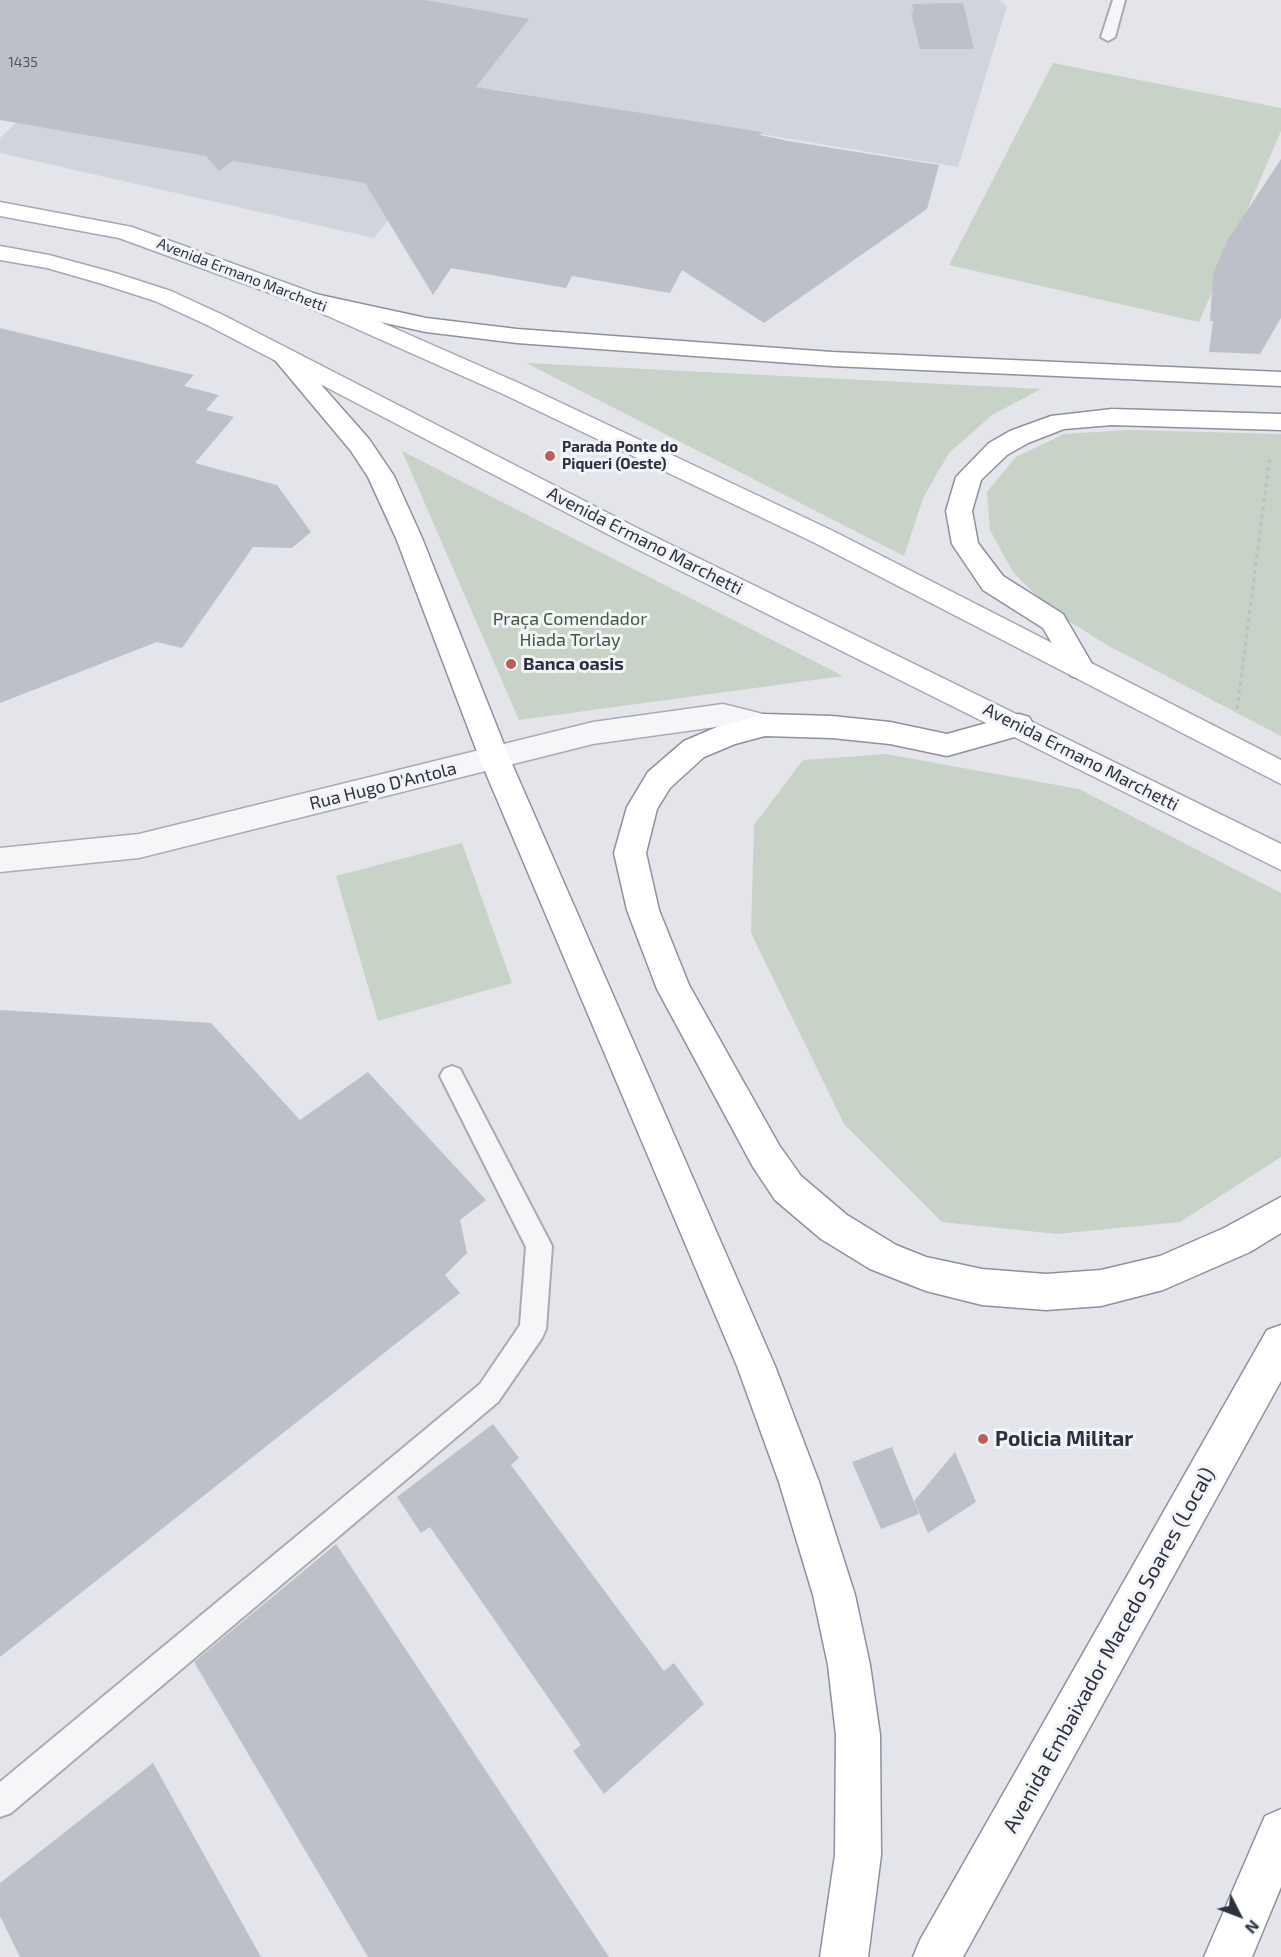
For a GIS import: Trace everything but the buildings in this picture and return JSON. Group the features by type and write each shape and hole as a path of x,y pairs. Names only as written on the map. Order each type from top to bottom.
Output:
{"main road":[{"name":"Avenida Ermano Marchetti","path":"0,209 124,232 311,300 512,389 814,532 1281,773"},
{"name":"Avenida Ermano Marchetti","path":"0,253 49,262 163,296 215,320 286,359 628,534 1018,725 1281,858"},
{"path":"311,300 426,325 508,335 831,360 1281,379"},
{"path":"286,359 360,445 381,477 409,538 494,757 756,1366 799,1482 834,1595 849,1665 858,1735 858,1855 844,1957"},
{"path":"1081,669 1053,621 993,583 964,544 959,511 969,477 998,449 1019,437 1060,422 1112,417 1278,421"},
{"path":"1018,725 947,745 890,733 832,727 765,726 727,735 694,749 659,780 642,807 630,853 644,910 674,989 766,1156 788,1188 834,1227 883,1257 926,1274 982,1287 1046,1292 1101,1288 1163,1273 1237,1240 1281,1214"},
{"name":"Avenida Embaixador Macedo Soares (Local)","path":"937,1957 1281,1343"},
{"path":"1228,1957 1281,1832"}],"street":[{"name":"Rua Hugo D'Antola","path":"0,860 139,846 376,789 593,733 723,715 765,726"}],"lane":[{"path":"1108,37 1119,0"},
{"path":"0,1802 489,1393 533,1329 539,1246 452,1076"}],"path":[{"path":"1232,749 1278,421"}],"shaded area":[{"path":"56,0 999,0 1007,6 958,167 493,89 374,238 0,153 0,138 119,27"}],"green space":[{"path":"1053,63 1281,108 1281,131 1199,322 949,265"},
{"path":"526,363 1041,389 992,415 949,453 923,498 904,556"},
{"path":"1128,430 1281,434 1281,736 1107,645 1048,608 1013,572 990,530 987,492 1016,457 1064,434"},
{"name":"Praça Comendador Hiada Torlay","path":"402,451 843,676 519,720"},
{"path":"886,754 1079,789 1281,893 1281,1157 1180,1222 1057,1234 942,1222 844,1124 751,933 754,825 803,760"},
{"path":"462,843 512,983 378,1021 336,876"}],"place":[{"name":"Parada Ponte do Piqueri (Oeste)","path":"550,456"},
{"name":"Banca oasis","path":"511,664"},
{"name":"Policia Militar","path":"983,1439"}]}
